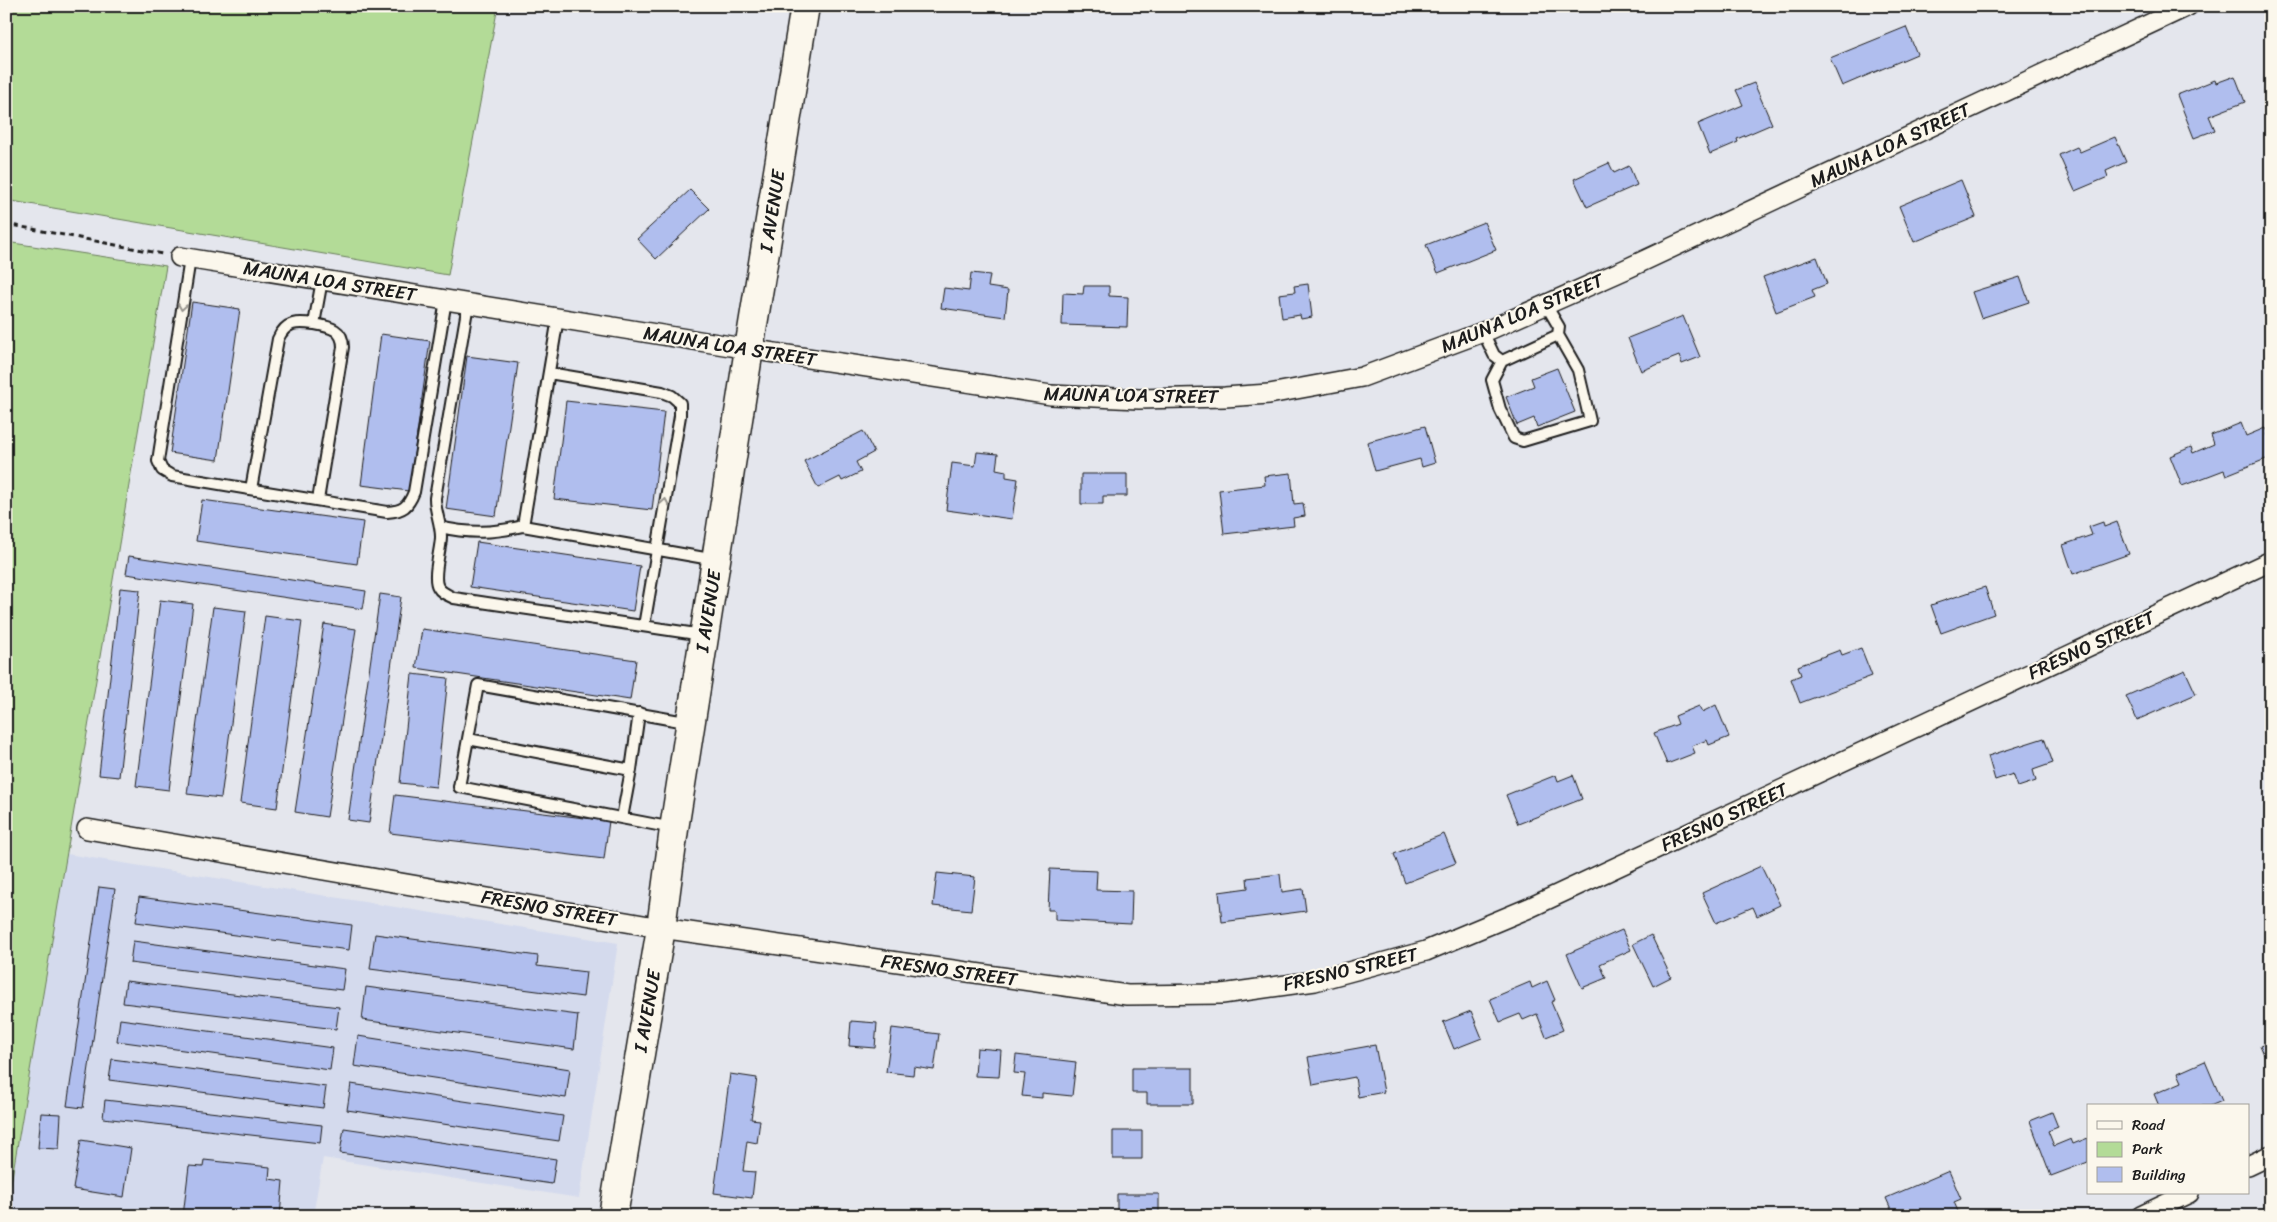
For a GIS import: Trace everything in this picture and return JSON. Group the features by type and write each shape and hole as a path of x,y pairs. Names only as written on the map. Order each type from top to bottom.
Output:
{"main road":[{"name":"I AVENUE","path":"613,1216 662,928 674,828 749,349 806,6"}],"street":[{"name":"MAUNA LOA STREET","path":"185,258 749,349 1051,395 1139,399 1269,394 1362,377 1483,332 1546,305 2188,6"},
{"name":"FRESNO STREET","path":"87,829 662,928 1127,995 1222,994 1315,981 1426,951 1529,908 2271,561"},
{"path":"2250,1165 2271,1155"},
{"path":"2141,1216 2187,1194"}],"lane":[{"path":"185,258 158,460 162,470 172,476 387,512 400,511 409,504 414,492 446,300"},
{"path":"314,324 322,280"},
{"path":"468,304 436,498 435,510 441,536 436,577 437,586 443,593 454,598 704,636"},
{"path":"1546,305 1559,327 1558,335 1578,370 1590,421 1523,441 1514,438 1500,409 1492,380 1502,361 1558,335"},
{"path":"523,526 558,318"},
{"path":"251,489 278,339 282,330 291,323 314,324 330,327 338,331 343,339 318,500"},
{"path":"1483,332 1494,355 1502,361"},
{"path":"549,373 662,392 672,396 680,403 680,416 644,626"},
{"path":"440,527 475,533 499,532 523,526 716,560"},
{"path":"674,828 459,787 478,685 691,723"},
{"path":"622,818 639,714"},
{"path":"468,739 631,770"}],"path":[{"path":"6,224 185,258"}],"shaded area":[{"path":"67,854 618,943 579,1198 323,1158 313,1216 6,1216"}],"green space":[{"path":"6,6 498,6 448,275 6,200"},
{"path":"6,242 166,266 6,1213"}],"building":[{"path":"1906,27 1917,54 1842,86 1830,58"},
{"path":"2235,76 2245,102 2209,116 2215,130 2194,138 2177,95 2215,80 2216,83"},
{"path":"1754,83 1772,124 1737,139 1738,142 1710,154 1698,124 1743,105 1736,90"},
{"path":"2115,137 2126,162 2106,171 2108,177 2075,191 2059,155 2077,147 2080,152"},
{"path":"1609,163 1614,173 1629,166 1637,185 1587,207 1574,179"},
{"path":"1961,180 1976,217 1914,242 1899,206"},
{"path":"690,190 709,209 656,259 637,239"},
{"path":"1484,222 1496,250 1438,273 1426,245"},
{"path":"1817,257 1827,284 1812,290 1815,297 1776,312 1763,277"},
{"path":"971,273 990,275 988,287 1008,290 1005,317 941,308 944,288 969,291"},
{"path":"2020,277 2029,302 1981,318 1972,292"},
{"path":"1308,284 1312,317 1301,319 1300,315 1282,318 1279,294 1295,292 1294,286"},
{"path":"1084,286 1109,286 1109,296 1128,297 1127,327 1062,325 1063,293 1083,294"},
{"path":"192,302 240,309 218,460 170,453"},
{"path":"1683,316 1700,357 1682,364 1679,356 1641,371 1628,338"},
{"path":"381,334 430,341 409,491 361,485"},
{"path":"467,356 518,363 496,516 446,509"},
{"path":"1557,368 1575,412 1537,427 1534,418 1517,425 1506,397 1534,386 1531,378"},
{"path":"566,401 664,412 652,510 554,499"},
{"path":"2241,423 2246,436 2265,428 2271,443 2271,457 2226,475 2224,470 2182,486 2170,456 2191,447 2193,453 2214,444 2211,435"},
{"path":"1425,426 1435,463 1422,467 1420,459 1375,471 1367,442"},
{"path":"863,431 874,452 856,462 861,472 842,481 840,477 818,488 804,461"},
{"path":"977,452 998,454 996,469 1006,471 1006,477 1018,479 1012,519 946,510 952,463 975,466"},
{"path":"1291,473 1294,504 1303,503 1305,516 1293,518 1294,526 1224,534 1219,490 1265,485 1264,476"},
{"path":"1081,474 1127,474 1127,496 1103,496 1103,504 1081,504"},
{"path":"202,500 363,522 357,564 196,541"},
{"path":"2103,522 2104,527 2117,522 2129,554 2073,574 2063,545 2092,535 2089,527"},
{"path":"477,542 640,566 633,611 470,587"},
{"path":"129,556 366,591 363,609 126,574"},
{"path":"1985,587 1994,614 1941,633 1931,605"},
{"path":"120,588 140,590 119,777 99,775"},
{"path":"380,594 401,597 369,823 348,820"},
{"path":"160,600 193,604 169,790 136,786"},
{"path":"213,607 246,611 221,798 187,794"},
{"path":"265,616 302,621 277,808 240,803"},
{"path":"324,624 356,629 327,817 295,812"},
{"path":"422,629 636,660 630,700 416,668"},
{"path":"1861,648 1872,676 1800,703 1791,679 1801,675 1798,666 1840,650 1842,655"},
{"path":"2185,670 2196,694 2137,720 2126,696"},
{"path":"412,674 448,678 436,787 400,783"},
{"path":"1716,705 1729,737 1709,745 1707,740 1692,746 1695,753 1667,764 1654,733 1678,724 1675,716 1699,706 1702,712"},
{"path":"2044,738 2053,763 2033,770 2036,781 2018,787 2013,774 1995,780 1988,756"},
{"path":"1556,775 1558,781 1573,775 1582,799 1518,824 1506,795"},
{"path":"395,795 609,821 604,859 390,833"},
{"path":"1444,834 1456,863 1405,883 1394,854"},
{"path":"1761,866 1780,905 1757,916 1753,907 1716,923 1702,893"},
{"path":"1050,869 1097,871 1096,890 1132,891 1131,924 1055,920 1055,910 1048,910"},
{"path":"937,873 975,877 971,910 933,906"},
{"path":"1280,874 1282,892 1303,889 1306,911 1222,922 1219,892 1248,888 1247,878"},
{"path":"99,887 115,889 83,1108 67,1106"},
{"path":"139,897 352,925 349,950 136,922"},
{"path":"1622,930 1631,950 1600,964 1606,978 1582,988 1567,954"},
{"path":"375,934 538,956 537,966 586,972 583,997 370,969"},
{"path":"1651,935 1671,977 1653,986 1633,944"},
{"path":"133,941 345,969 342,990 130,963"},
{"path":"126,981 339,1007 336,1029 123,1003"},
{"path":"1547,981 1555,1000 1551,1002 1563,1030 1546,1037 1537,1014 1523,1020 1520,1014 1500,1022 1490,999 1530,982 1532,988"},
{"path":"366,987 578,1015 574,1049 362,1020"},
{"path":"1471,1011 1482,1038 1454,1049 1443,1022"},
{"path":"120,1019 333,1048 330,1070 117,1041"},
{"path":"851,1021 877,1023 875,1048 849,1046"},
{"path":"892,1028 939,1034 934,1070 914,1067 913,1075 886,1072"},
{"path":"358,1036 570,1069 566,1098 354,1066"},
{"path":"2271,1041 2271,1071 2260,1045"},
{"path":"1375,1045 1384,1092 1358,1097 1355,1077 1313,1085 1308,1057"},
{"path":"977,1048 1001,1050 999,1077 975,1076"},
{"path":"1016,1055 1076,1062 1072,1096 1042,1093 1042,1098 1022,1096 1025,1074 1014,1073"},
{"path":"112,1059 326,1087 323,1108 109,1080"},
{"path":"2205,1061 2222,1101 2215,1104 2158,1104 2154,1094 2182,1082 2178,1073"},
{"path":"1132,1068 1193,1068 1193,1104 1147,1104 1147,1093 1132,1093"},
{"path":"730,1074 757,1078 751,1119 760,1120 757,1143 747,1141 743,1171 755,1172 752,1198 714,1193"},
{"path":"351,1084 563,1116 559,1141 347,1110"},
{"path":"105,1100 322,1125 320,1143 103,1118"},
{"path":"2052,1112 2058,1127 2048,1131 2054,1146 2071,1139 2073,1144 2087,1138 2087,1162 2051,1176 2030,1121"},
{"path":"41,1113 61,1114 59,1149 38,1148"},
{"path":"344,1128 556,1159 552,1184 340,1153"},
{"path":"1113,1131 1142,1131 1142,1159 1113,1159"},
{"path":"81,1140 131,1148 124,1197 73,1189"},
{"path":"204,1160 270,1167 269,1179 283,1181 280,1216 183,1216 189,1166 203,1167"},
{"path":"1949,1171 1961,1199 1954,1202 1960,1216 1894,1216 1886,1198"},
{"path":"1117,1194 1159,1194 1159,1216 1117,1216"}]}
